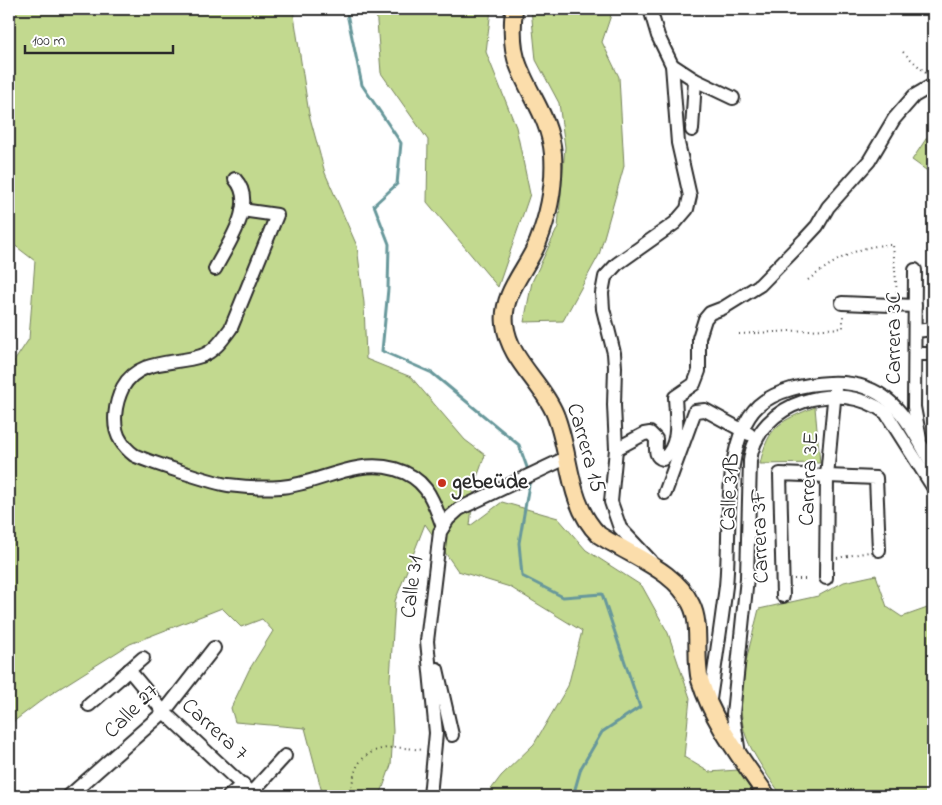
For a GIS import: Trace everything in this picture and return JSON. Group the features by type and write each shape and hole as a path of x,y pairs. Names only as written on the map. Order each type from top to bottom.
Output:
{"main road":[{"name":"Carrera 15","path":"514,9 514,49 518,66 545,117 553,153 553,180 550,204 537,243 508,299 505,324 513,351 554,412 563,459 580,508 589,523 601,536 660,570 678,584 692,606 699,677 709,707 767,796"}],"street":[{"path":"650,9 658,36 672,66 678,142 690,196 687,209 675,223 617,264 608,273 603,283 603,309 614,353 616,449 611,502 620,528 660,570"},
{"path":"672,66 695,80 733,98"},
{"path":"692,130 695,80"},
{"path":"616,449 644,434 650,433 656,439 656,454 659,458 664,460 668,456 675,441 675,397 694,384 699,371 699,338 705,319 710,314 760,285 804,240 817,226 828,207 870,161 894,120 914,96 933,82"},
{"path":"215,269 238,225 242,210 241,187 235,179"},
{"path":"242,210 277,215 231,328 219,344 202,356 160,363 135,373 124,387 118,403 114,424 122,442 135,455 227,485 279,487 298,485 344,469 383,466 398,470 425,486 443,527"},
{"name":"Carrera 3C","path":"915,270 916,354 914,407 921,443"},
{"path":"842,303 916,306"},
{"path":"916,331 933,329"},
{"path":"916,354 933,354"},
{"name":"Carrera 3E","path":"826,578 827,476 835,382"},
{"name":"Calle 31B","path":"709,707 726,584 733,460 742,430 758,406 785,391 810,384 852,382 866,386 889,400 900,412 921,443 933,466"},
{"name":"Calle 31B","path":"739,754 733,714 747,578 750,461 756,438 769,420 789,407 808,400 835,397 863,400 875,404 886,413 933,487"},
{"name":"Carrera 3C","path":"900,412 906,412 914,407"},
{"path":"665,493 695,411 705,410 756,438"},
{"name":"Calle 31","path":"430,796 436,733 427,641 436,553 443,527 448,519 459,509 563,459"},
{"name":"Carrera 3F","path":"783,596 780,474 827,476"},
{"path":"827,476 874,477 878,481 878,550"},
{"path":"427,641 435,655 452,735"},
{"name":"Calle 27","path":"69,796 164,712 214,648"},
{"path":"89,705 143,658"},
{"name":"Carrera 7","path":"129,670 164,712 250,791"},
{"path":"230,796 250,791 285,756"}],"path":[{"path":"903,52 933,82"},
{"path":"808,280 842,256 880,245 893,245 898,305"},
{"path":"739,334 843,328 842,303"},
{"path":"826,560 878,550"},
{"path":"782,580 826,578"},
{"path":"349,796 359,763 378,748 393,747 435,751"}],"green space":[{"path":"9,9 293,9 309,114 325,173 357,246 364,303 366,359 411,377 465,440 485,455 474,486 470,526 502,502 558,518 586,550 642,586 668,633 690,698 684,757 709,772 738,770 755,796 486,796 501,776 534,744 568,686 582,631 510,587 458,571 425,524 395,601 390,679 393,731 391,765 380,796 323,796 305,728 235,722 231,708 249,670 273,631 262,619 241,627 222,608 130,644 46,697 9,725 9,369 29,339 35,261 9,241"},
{"path":"376,9 491,9 486,52 516,127 530,194 498,287 427,202 428,140 381,73"},
{"path":"531,9 613,9 602,42 619,77 624,166 599,255 563,321 524,322 532,282 558,227 565,147 559,103 536,60"},
{"path":"933,131 933,175 912,160"},
{"path":"815,407 820,463 760,464 767,441 778,426 793,416"},
{"path":"876,575 887,607 902,617 933,606 933,796 782,796 749,744 741,712 741,697 748,652 759,609 818,596 844,582"}],"waterway":[{"path":"346,9 362,85 401,143 397,184 374,205 389,244 388,289 382,351 432,373 519,445 529,473"},
{"path":"530,479 519,543 522,576 563,597 602,594 640,707 602,732 581,768 573,796"}],"place":[{"name":"gebeüde","path":"442,483"}]}
